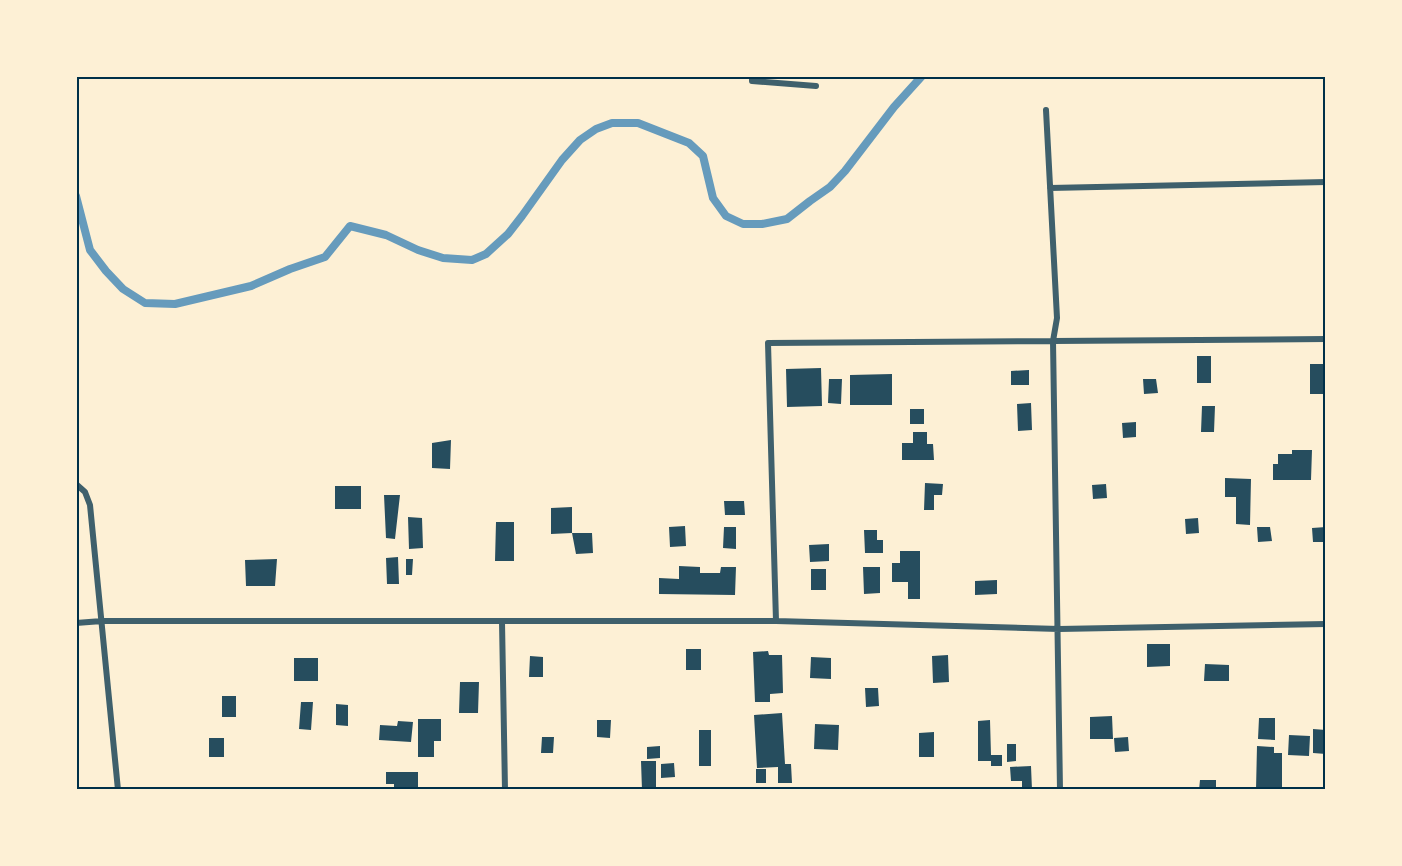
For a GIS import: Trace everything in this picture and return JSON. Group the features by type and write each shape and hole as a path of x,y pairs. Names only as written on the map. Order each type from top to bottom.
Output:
{"street":[{"path":"752,76 752,81 816,86"},
{"path":"1046,110 1057,318 1053,341 1060,789"},
{"path":"1050,188 1326,182"},
{"path":"776,621 768,343 1326,339"},
{"path":"76,484 85,492 90,505 118,789"},
{"path":"76,623 102,621 776,621 1059,629 1326,624"},
{"path":"502,622 505,789"}],"building":[{"path":"1197,356 1211,356 1211,383 1197,383"},
{"path":"1310,364 1324,364 1324,394 1310,394"},
{"path":"821,368 822,406 787,407 786,369"},
{"path":"1029,370 1029,385 1011,385 1011,371"},
{"path":"892,374 892,405 850,405 850,375"},
{"path":"829,379 842,379 841,404 828,403"},
{"path":"1143,379 1156,379 1158,393 1144,394"},
{"path":"1031,403 1032,430 1018,431 1017,404"},
{"path":"1202,406 1215,406 1214,432 1201,432"},
{"path":"910,409 924,409 924,424 910,424"},
{"path":"1136,422 1136,437 1123,438 1122,423"},
{"path":"913,432 927,432 927,444 933,444 934,460 902,460 902,443 913,443"},
{"path":"451,440 450,469 432,468 432,443"},
{"path":"1292,450 1312,450 1311,480 1273,480 1273,464 1278,464 1278,454 1292,454"},
{"path":"1225,478 1251,479 1250,525 1236,524 1236,497 1225,497"},
{"path":"925,483 943,484 942,495 934,495 934,510 924,510"},
{"path":"1106,484 1107,498 1093,499 1092,485"},
{"path":"335,486 361,486 361,509 335,509"},
{"path":"384,495 400,495 395,539 386,538"},
{"path":"724,501 744,501 745,515 725,515"},
{"path":"572,507 572,533 551,534 551,508"},
{"path":"408,517 422,518 423,548 409,549"},
{"path":"1198,518 1199,533 1186,534 1185,519"},
{"path":"496,522 514,522 514,561 495,561"},
{"path":"685,526 686,546 670,547 669,527"},
{"path":"724,527 736,527 736,549 723,548"},
{"path":"1257,527 1270,527 1272,541 1258,542"},
{"path":"1326,527 1326,542 1313,542 1312,528"},
{"path":"864,530 877,530 877,540 883,540 883,553 865,553"},
{"path":"572,533 592,533 593,553 576,554"},
{"path":"829,544 829,561 810,562 809,545"},
{"path":"900,551 920,551 920,599 908,599 908,582 892,582 892,563 900,563"},
{"path":"398,557 399,584 387,584 386,558"},
{"path":"277,559 275,586 246,586 245,560"},
{"path":"406,559 413,559 412,575 406,575"},
{"path":"679,566 700,567 700,573 720,573 721,567 736,567 735,595 659,594 659,578 679,579"},
{"path":"863,567 880,567 880,593 864,594"},
{"path":"811,569 826,569 826,590 811,590"},
{"path":"997,580 997,594 975,595 975,581"},
{"path":"1147,644 1170,644 1170,666 1147,667"},
{"path":"686,649 701,649 701,670 686,670"},
{"path":"768,651 769,655 782,655 783,693 770,694 770,702 755,702 753,652"},
{"path":"948,655 949,682 933,683 932,656"},
{"path":"530,656 543,657 543,677 529,677"},
{"path":"811,657 831,658 831,679 810,678"},
{"path":"294,658 318,658 318,681 294,681"},
{"path":"1205,664 1229,665 1229,681 1204,681"},
{"path":"460,682 479,682 478,713 459,713"},
{"path":"865,688 878,688 879,706 866,707"},
{"path":"222,696 236,696 236,717 222,717"},
{"path":"301,702 313,702 311,730 299,729"},
{"path":"336,704 348,705 348,726 336,725"},
{"path":"782,713 785,764 791,764 792,783 778,783 778,767 757,768 754,715"},
{"path":"1112,716 1113,739 1090,739 1090,717"},
{"path":"1259,718 1275,718 1275,740 1258,739"},
{"path":"418,719 441,719 441,741 434,741 434,757 418,757"},
{"path":"597,720 611,720 610,738 597,737"},
{"path":"990,720 991,755 1002,755 1002,766 991,766 991,761 978,761 978,721"},
{"path":"398,721 413,722 411,742 379,740 380,725 397,726"},
{"path":"815,724 839,725 838,750 814,749"},
{"path":"1313,729 1326,730 1326,754 1313,753"},
{"path":"699,730 711,730 711,766 699,766"},
{"path":"934,732 934,757 919,757 919,733"},
{"path":"1289,735 1310,736 1309,756 1288,755"},
{"path":"542,737 554,737 553,753 541,753"},
{"path":"1128,737 1129,751 1115,752 1114,738"},
{"path":"209,738 224,738 224,757 209,757"},
{"path":"1007,744 1016,744 1016,761 1007,762"},
{"path":"660,746 660,758 647,759 647,747"},
{"path":"1257,746 1274,747 1274,753 1282,753 1282,790 1256,790"},
{"path":"641,761 656,761 656,790 642,790"},
{"path":"674,763 675,777 661,778 661,764"},
{"path":"1031,766 1032,790 1022,790 1022,781 1011,781 1010,767"},
{"path":"756,769 766,769 766,783 756,783"},
{"path":"386,772 418,772 418,790 394,790 394,784 386,784"},
{"path":"1200,780 1216,780 1216,790 1199,790"}],"waterway":[{"path":"76,196 90,250 123,289 145,303 175,304 251,286 325,257 350,226 386,235 418,250 443,258 472,260 486,254 508,234 562,160 580,140 596,129 612,123 638,123 689,143 703,156 713,198 726,216 743,224 762,224 787,219 830,187 922,76"}]}
